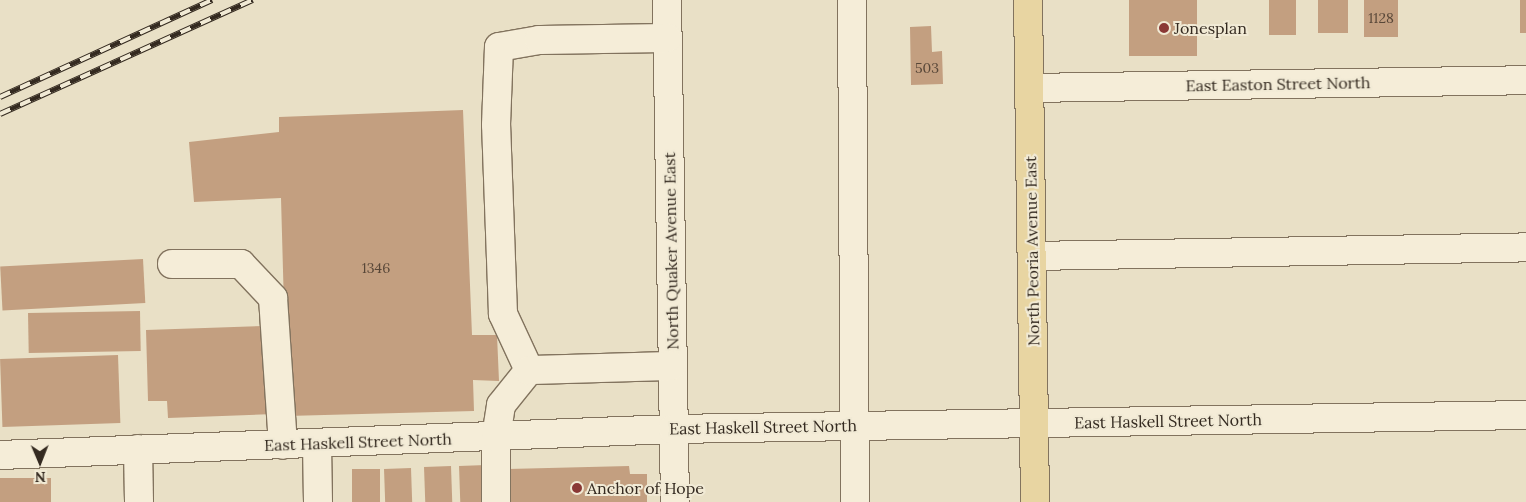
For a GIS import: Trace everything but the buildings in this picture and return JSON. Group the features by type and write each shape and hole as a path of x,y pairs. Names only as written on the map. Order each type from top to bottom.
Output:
{"main road":[{"name":"North Peoria Avenue East","path":"1028,0 1036,502"}],"street":[{"name":"North Quaker Avenue East","path":"667,0 675,502"},
{"path":"852,0 855,502"},
{"path":"529,370 504,314 496,125 499,48 539,40 667,38"},
{"name":"East Easton Street North","path":"1029,88 1526,80"},
{"path":"1032,256 1526,247"},
{"path":"172,264 242,264 273,298 283,445"},
{"path":"496,502 496,437 501,405 529,370 672,366"},
{"name":"East Haskell Street North","path":"0,455 138,448 317,444 673,429 1526,415"},
{"path":"317,444 318,502"},
{"path":"138,448 139,502"}],"railway":[{"path":"0,97 212,0"},
{"path":"0,114 252,0"}],"place":[{"name":"Jonesplan","path":"1164,28"},
{"name":"Anchor of Hope","path":"577,488"}]}
